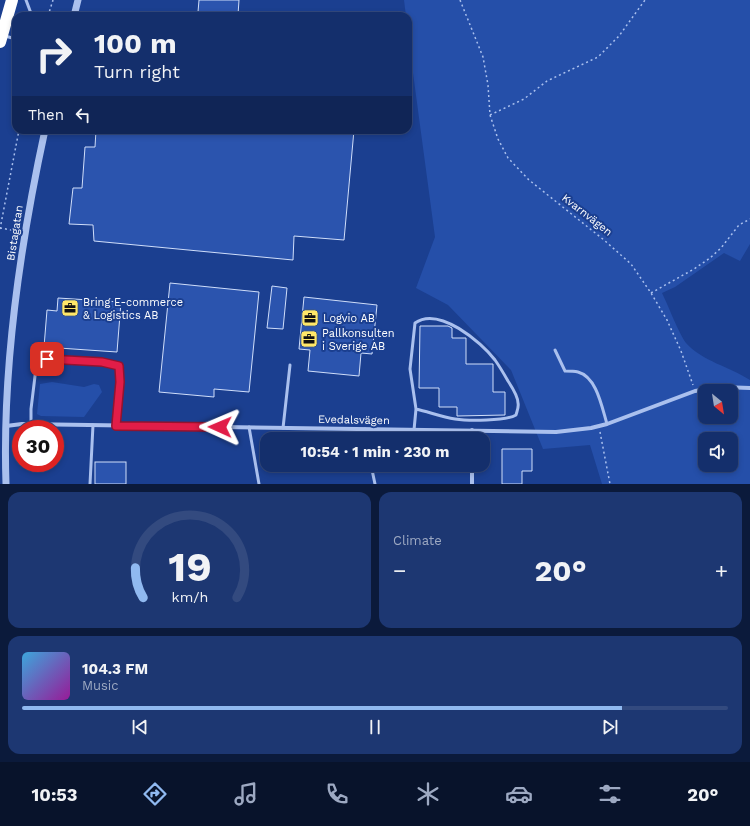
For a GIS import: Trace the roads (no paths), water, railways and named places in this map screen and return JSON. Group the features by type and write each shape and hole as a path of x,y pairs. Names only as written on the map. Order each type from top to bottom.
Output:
{"highway":[{"path":"1,37 12,0"}],"street":[{"path":"75,12 78,0"},
{"name":"Bistagatan","path":"6,484 6,426 11,341 26,232 44,134"},
{"name":"Evedalsvägen","path":"64,425 556,432 607,424 695,391 722,387 750,388"},
{"name":"Evedalsvägen","path":"6,426 12,426"},
{"path":"472,472 472,484"}],"lane":[{"path":"26,0 30,12"},
{"path":"1,37 12,38"},
{"path":"414,430 416,409 410,369 415,323 420,320 439,320 453,324 473,339 495,360 519,402 516,415 512,418 502,419 456,419 416,409"},
{"path":"556,350 565,371 578,372 587,377 599,394 607,424"},
{"path":"31,420 36,368 39,363 47,359 102,362 119,366 120,382 116,426"},
{"path":"283,428 290,365"},
{"path":"90,484 93,425"},
{"path":"249,427 259,484"},
{"path":"372,472 375,484"}],"place":[{"name":"Bring E-commerce & Logistics AB","path":"70,308"},
{"name":"Logvio AB","path":"310,318"},
{"name":"Pallkonsulten i Sverige AB","path":"309,339"}]}
